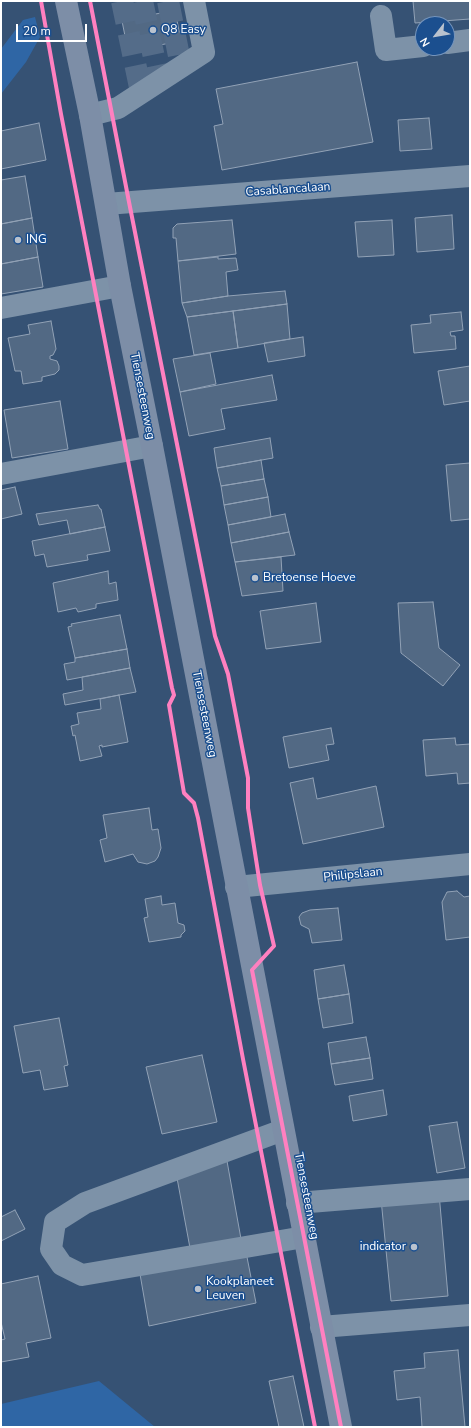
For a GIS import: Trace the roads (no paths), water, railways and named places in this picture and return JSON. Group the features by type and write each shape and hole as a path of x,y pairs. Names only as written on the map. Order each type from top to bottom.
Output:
{"main road":[{"name":"Tiensesteenweg","path":"66,1 90,115 120,286 340,1427"}],"street":[{"path":"90,115 118,108 204,52 194,1"},
{"path":"381,16 386,50 415,47"},
{"path":"455,42 470,40"},
{"name":"Casablancalaan","path":"106,204 470,176"},
{"path":"1,308 120,286"},
{"path":"1,474 152,446"},
{"name":"Philipslaan","path":"236,887 470,864"},
{"path":"283,1130 85,1203 55,1222 51,1249 62,1265 82,1275 304,1237"},
{"path":"297,1203 470,1189"},
{"path":"321,1327 470,1315"}],"tunnel":[{"path":"122,1 141,92"},
{"path":"142,1 159,81"},
{"path":"168,1 181,66"}],"place":[{"name":"Q8 Easy","path":"153,30"},
{"name":"ING","path":"18,240"},
{"name":"Bretoense Hoeve","path":"255,578"},
{"name":"indicator","path":"414,1247"},
{"name":"Kookplaneet Leuven","path":"198,1289"}]}
